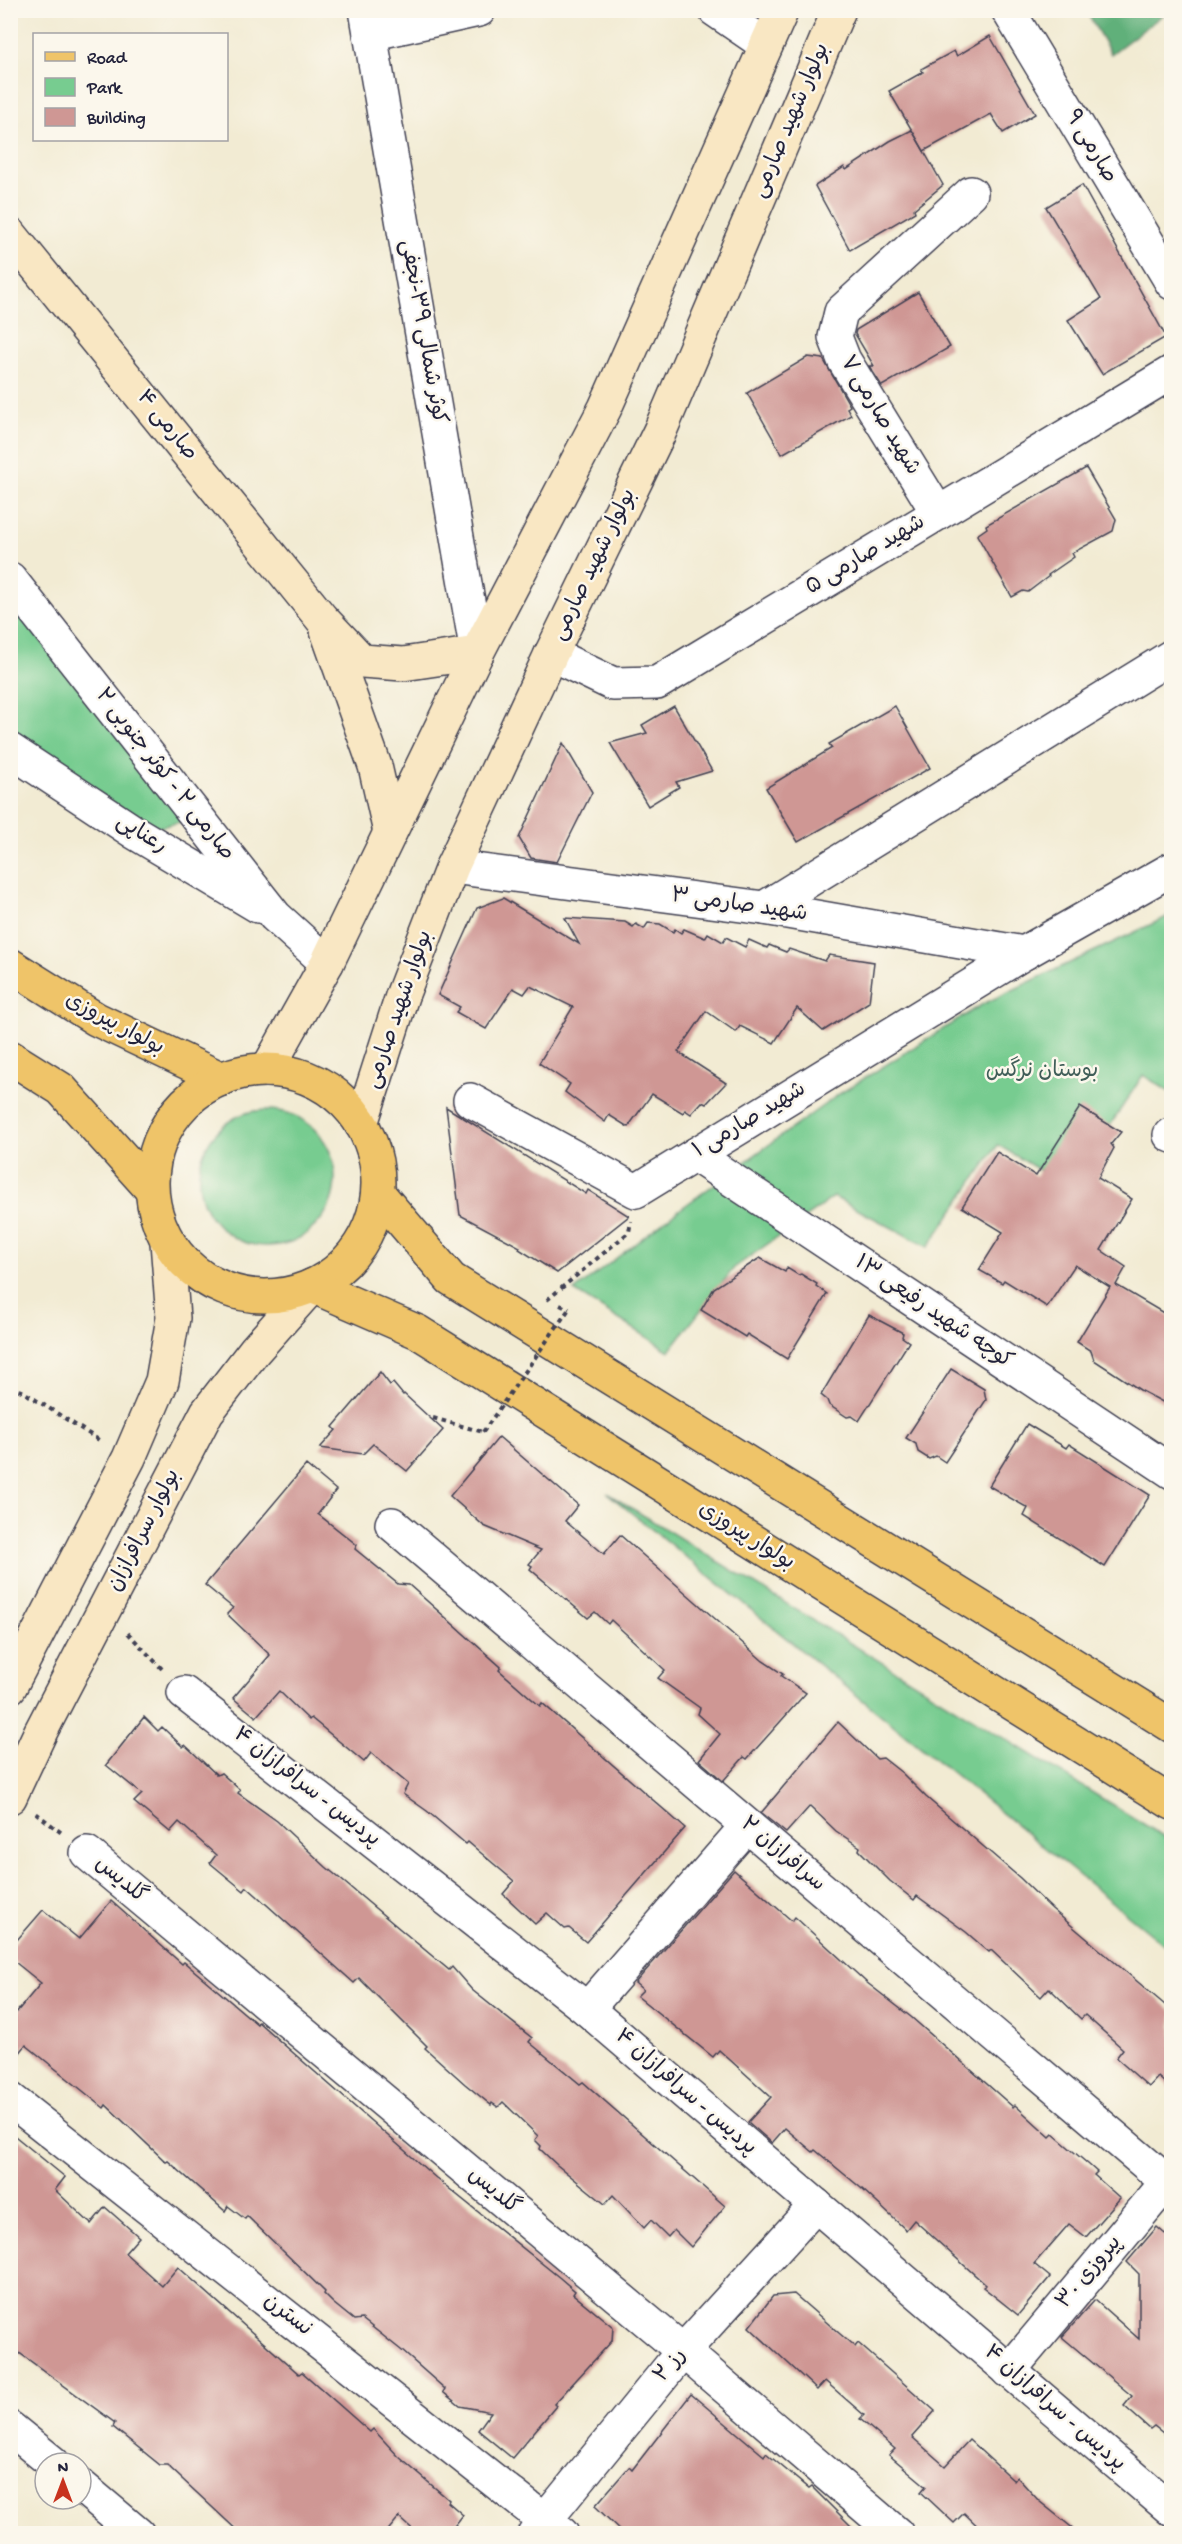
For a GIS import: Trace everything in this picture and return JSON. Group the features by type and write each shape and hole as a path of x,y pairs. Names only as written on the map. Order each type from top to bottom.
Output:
{"main road":[{"path":"267,1070 327,963 477,653 605,408 782,10"},
{"name":"بولوار شهید صارمی","path":"361,1124 402,996 452,867 551,654 660,431 839,10"},
{"name":"صارمی ۴","path":"10,234 322,618 362,661 403,664 477,653"},
{"path":"322,618 375,766 390,832"},
{"name":"بولوار پیروزی","path":"10,965 96,1019 222,1079"},
{"path":"10,1057 61,1089 151,1189"},
{"path":"267,1070 295,1075 321,1085 343,1102 361,1124 375,1157 378,1193 371,1222 357,1248 337,1270 312,1286 280,1295 247,1295 216,1286 189,1268 167,1242 156,1216 151,1189 155,1154 169,1123 192,1097 222,1079 244,1072 267,1070"},
{"path":"378,1193 451,1279 1172,1725"},
{"path":"10,1687 129,1458 162,1381 172,1318 167,1242"},
{"name":"بولوار پیروزی","path":"312,1286 418,1332 1172,1803"},
{"name":"بولوار سرافرازان","path":"11,1796 41,1731 207,1412 255,1350 312,1286"}],"street":[{"path":"368,22 479,10"},
{"path":"715,10 766,45"},
{"name":"صارمی ۹","path":"1008,10 1172,283"},
{"name":"کوثر شمالی ۳۹-نجفی","path":"368,22 477,653"},
{"name":"شهید صارمی ۷","path":"938,513 844,360 835,337 841,312 971,193"},
{"name":"شهید صارمی ۵","path":"551,654 613,684 657,683 1172,372"},
{"name":"صارمی ۲ - کوثر جنوبی ۲","path":"10,579 275,916 327,963"},
{"path":"764,908 1172,656"},
{"name":"رعناپی","path":"10,750 134,832 275,916"},
{"name":"شهید صارمی ۳","path":"452,867 764,908 1024,953"},
{"name":"شهید صارمی ۱","path":"636,1191 1024,953 1172,869"},
{"path":"470,1100 636,1191"},
{"name":"کوچه شهید رفیعی ۱۳","path":"695,1155 1172,1472"},
{"name":"سرافرازان ۲","path":"392,1524 1170,2181"},
{"name":"پردیس - سرافرازان ۴","path":"184,1693 587,2009 1172,2510"},
{"path":"587,2009 747,1826"},
{"name":"گلدیس","path":"87,1853 683,2351 897,2534"},
{"name":"نسترن","path":"10,2099 547,2529"},
{"name":"پیروزی ۳۰","path":"1009,2371 1170,2181"},
{"name":"رز ۲","path":"547,2529 683,2351 816,2205"},
{"path":"10,2428 38,2451"},
{"path":"93,2496 138,2534"}],"path":[{"path":"433,1418 483,1432 569,1309 547,1300 629,1232 636,1191"},
{"path":"10,1386 22,1391 129,1458"},
{"path":"105,1608 184,1693"},
{"path":"11,1796 87,1853"}],"green space":[{"path":"1086,11 1168,11 1111,54"},
{"path":"10,602 187,820 153,829 11,736"},
{"name":"بوستان نرگس","path":"1171,915 1171,1093 1143,1075 1069,1188 998,1145 928,1247 834,1197 734,1268 669,1351 574,1291 672,1215 839,1094 983,1004"},
{"path":"267,1110 293,1115 315,1130 330,1152 335,1178 330,1204 315,1226 293,1241 267,1246 241,1241 219,1226 204,1204 199,1178 204,1152 219,1130 241,1115"},
{"path":"607,1493 1171,1841 1171,1950"}],"building":[{"path":"990,36 1035,114 1003,133 991,114 924,151 889,91 923,72 921,69 954,51 957,56"},
{"path":"912,130 943,185 914,209 915,212 850,250 815,186 844,167 846,170 890,141"},
{"path":"1082,185 1166,337 1102,374 1068,320 1101,299 1046,207"},
{"path":"918,292 950,347 882,386 869,366 874,366 855,334 856,330"},
{"path":"808,357 823,359 850,406 847,408 851,415 782,454 747,393"},
{"path":"1086,468 1116,519 1113,531 1072,553 1074,557 1028,592 1023,591 1012,597 977,535 987,528 986,525"},
{"path":"674,706 712,771 676,782 679,787 648,806 610,743 647,733 642,725"},
{"path":"895,706 930,768 798,842 766,788 832,748 829,744"},
{"path":"563,743 592,792 557,862 531,858 519,838"},
{"path":"503,898 579,944 565,918 625,922 633,927 636,924 644,929 648,923 660,924 673,932 675,929 681,933 684,929 705,938 708,933 723,942 726,937 745,947 749,940 767,948 769,945 786,952 789,949 825,961 829,955 874,962 869,1002 823,1031 797,1008 774,1043 740,1026 736,1032 706,1011 678,1052 726,1083 706,1104 702,1102 691,1114 685,1110 683,1113 652,1094 628,1127 609,1115 605,1122 565,1092 570,1084 539,1063 573,1007 530,986 524,994 513,988 486,1029 456,1012 460,1007 438,995 477,908"},
{"path":"446,1107 586,1194 588,1190 629,1216 557,1273 519,1249 520,1247 460,1215"},
{"path":"1080,1107 1121,1132 1111,1144 1114,1148 1098,1178 1132,1199 1101,1250 1126,1267 1116,1285 1172,1318 1172,1407 1140,1390 1094,1360 1091,1351 1077,1342 1110,1287 1075,1265 1047,1307 1004,1280 1002,1283 979,1270 1003,1232 962,1207 997,1152 1036,1176"},
{"path":"760,1258 785,1272 787,1268 798,1275 801,1274 817,1284 816,1286 827,1294 787,1359 747,1334 745,1337 701,1310 714,1288"},
{"path":"869,1315 903,1333 902,1337 909,1342 859,1421 852,1416 847,1417 829,1405 821,1395"},
{"path":"951,1369 984,1389 986,1400 945,1462 936,1456 929,1459 918,1452 916,1444 906,1438"},
{"path":"380,1372 390,1385 393,1383 403,1395 443,1430 407,1471 373,1444 363,1454 320,1448 336,1430 333,1427"},
{"path":"1027,1424 1066,1448 1069,1444 1150,1495 1105,1567 1024,1516 1028,1508 989,1486"},
{"path":"499,1437 578,1505 565,1521 604,1554 620,1535 763,1661 806,1693 747,1759 744,1757 723,1781 699,1760 720,1734 698,1714 700,1708 658,1678 665,1670 611,1620 608,1624 595,1612 588,1618 530,1569 532,1566 529,1564 541,1550 484,1526 450,1496"},
{"path":"306,1465 336,1490 318,1514 357,1545 355,1549 398,1584 409,1585 501,1667 499,1670 540,1706 542,1703 685,1828 586,1942 569,1928 565,1929 547,1913 535,1924 503,1894 514,1881 468,1842 466,1844 403,1794 408,1784 371,1753 364,1762 311,1718 309,1720 279,1691 256,1717 233,1698 270,1655 227,1614 233,1608 205,1585"},
{"path":"144,1717 158,1731 162,1727 183,1747 185,1745 217,1775 221,1773 240,1790 238,1793 277,1821 326,1867 449,1970 452,1967 472,1990 532,2038 529,2042 580,2084 583,2082 725,2206 691,2247 674,2230 668,2237 651,2220 644,2228 613,2195 605,2204 540,2149 541,2146 535,2140 538,2136 503,2102 498,2107 492,2103 491,2105 465,2084 425,2048 427,2046 359,1978 354,1983 247,1887 244,1891 210,1863 216,1855 179,1822 170,1832 134,1802 142,1794 106,1765"},
{"path":"838,1722 877,1759 883,1758 902,1773 1052,1909 1172,2011 1172,2089 1158,2077 1149,2087 1116,2058 1123,2049 1085,2015 1081,2019 1049,1988 1041,1997 991,1950 989,1952 917,1896 914,1900 890,1881 859,1850 860,1847 836,1831 810,1806 786,1833 761,1813"},
{"path":"734,1870 792,1921 795,1917 866,1982 911,2017 1013,2107 1015,2105 1050,2137 1053,2134 1097,2172 1094,2175 1120,2198 1086,2237 1069,2224 1034,2264 1050,2277 1018,2315 983,2287 986,2285 914,2220 906,2230 861,2188 785,2128 772,2143 748,2122 771,2097 719,2050 713,2057 637,1996 643,1990 635,1983"},
{"path":"111,1901 182,1964 184,1962 257,2024 258,2022 436,2178 560,2278 575,2291 573,2294 613,2327 612,2341 554,2404 556,2406 512,2458 478,2430 491,2412 460,2406 443,2392 445,2389 401,2350 362,2319 354,2320 333,2303 324,2294 325,2292 247,2216 245,2219 228,2206 225,2211 168,2161 166,2162 106,2105 104,2108 26,2045 10,2065 10,2020 41,1983 10,1958 10,1948 43,1910 79,1939"},
{"path":"10,2132 65,2177 55,2190 91,2224 105,2207 139,2237 125,2253 162,2286 178,2267 299,2374 302,2372 370,2432 373,2429 399,2457 463,2515 448,2534 418,2534 399,2517 385,2534 241,2534 167,2465 160,2465 113,2427 115,2423 10,2346"},
{"path":"1157,2227 1172,2240 1172,2440 1154,2426 1150,2429 1124,2406 1132,2396 1062,2337 1095,2300 1139,2339 1139,2274 1127,2262"},
{"path":"794,2294 855,2347 858,2343 935,2411 912,2437 945,2466 969,2440 1014,2481 1017,2477 1039,2501 1080,2534 986,2534 964,2513 954,2523 921,2492 926,2486 889,2455 895,2449 860,2419 864,2415 825,2381 817,2390 749,2327 773,2296"},
{"path":"691,2394 764,2456 766,2453 809,2489 812,2487 859,2534 624,2534 595,2506 629,2467 632,2470"}]}
